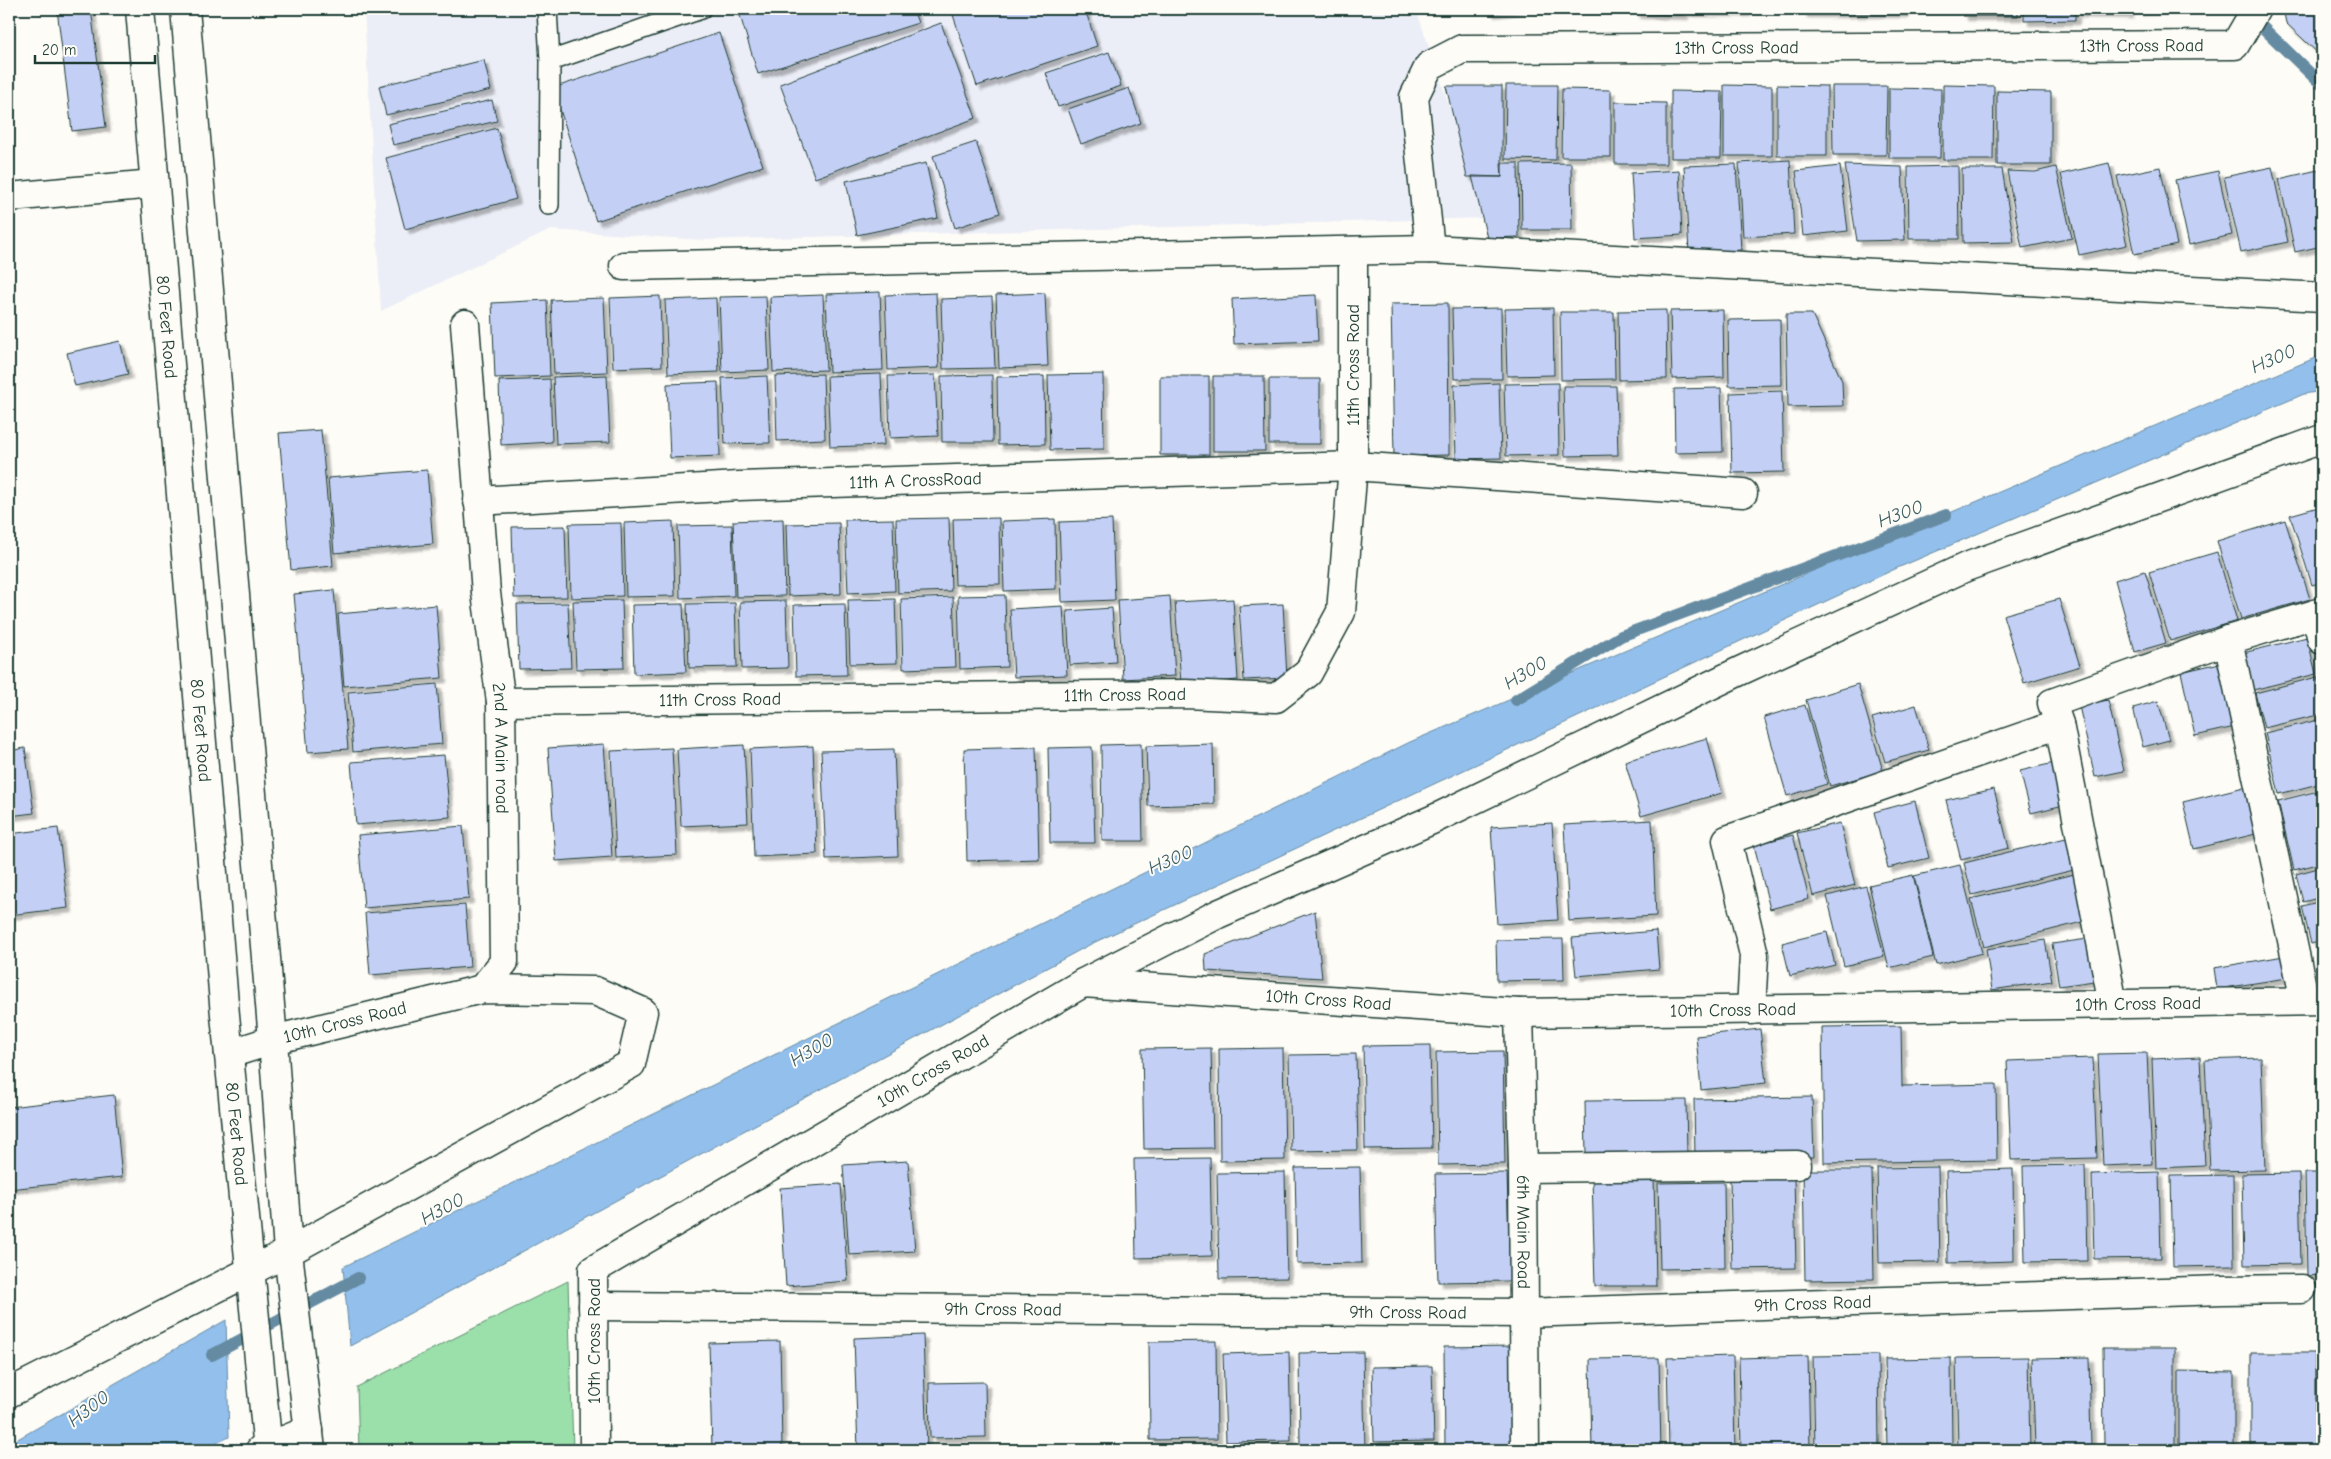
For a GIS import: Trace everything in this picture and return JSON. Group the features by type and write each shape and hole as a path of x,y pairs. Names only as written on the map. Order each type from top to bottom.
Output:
{"street":[{"name":"80 Feet Road","path":"140,9 229,1054 256,1311 265,1449"},
{"path":"185,9 273,1040 288,1252 310,1440 265,1449"},
{"name":"13th Cross Road","path":"1430,249 1414,97 1429,66 1462,49 2235,45 2256,9"},
{"path":"9,197 154,184"},
{"path":"624,266 1430,249 2322,297"},
{"name":"11th Cross Road","path":"500,702 1186,694 1276,698 1308,673 1341,612 1353,466 1353,251"},
{"name":"2nd A Main road","path":"465,324 486,593 500,702 504,962 482,989"},
{"path":"1083,983 1218,914 1434,819 1742,670 1966,567 2322,439"},
{"name":"11th A CrossRoad","path":"478,501 739,486 1353,466 1743,493"},
{"path":"2113,1004 2059,724 2052,703 2228,640 2319,613 2322,640"},
{"path":"2228,640 2314,1001"},
{"path":"1751,1010 1754,955 1727,840 2059,724"},
{"name":"10th Cross Road","path":"594,1450 593,1270 1083,983 1519,1013 2314,1001"},
{"name":"10th Cross Road","path":"229,1054 273,1040 482,989 595,991 643,1012 631,1064 288,1252"},
{"name":"6th Main Road","path":"1519,1013 1523,1168 1525,1450"},
{"path":"1523,1168 1797,1165"},
{"path":"9,1393 288,1252"},
{"name":"9th Cross Road","path":"593,1306 1523,1313 2302,1289"}],"lane":[{"path":"547,9 550,61 548,205"},
{"path":"550,61 702,9"}],"shaded area":[{"path":"364,9 1416,9 1488,218 702,240 551,230 381,311"}],"green space":[{"path":"568,1281 573,1450 359,1450 357,1387"}],"water":[{"path":"2322,355 2322,391 2304,394 1895,569 1091,944 350,1346 343,1267 1410,742"},
{"path":"226,1320 229,1437 203,1450 9,1450 9,1444"}],"building":[{"path":"57,9 91,9 106,127 72,131"},
{"path":"738,9 913,9 918,23 758,74"},
{"path":"951,9 1085,9 1097,46 977,86"},
{"path":"1489,9 1520,9 1490,13"},
{"path":"1636,9 1684,9 1684,15 1636,14"},
{"path":"1686,9 1746,9 1746,12 1686,12"},
{"path":"1802,9 1905,9 1905,13 1803,13"},
{"path":"1963,9 2018,9 2018,16 1963,16"},
{"path":"2024,9 2075,9 2075,20 2024,21"},
{"path":"2077,9 2129,9 2129,14 2077,13"},
{"path":"2138,9 2174,9 2138,11"},
{"path":"2283,9 2322,9 2322,57 2286,23"},
{"path":"941,23 976,118 815,178 780,84"},
{"path":"719,33 763,166 596,221 553,88"},
{"path":"1109,52 1121,86 1058,107 1046,73"},
{"path":"484,60 491,90 386,115 379,86"},
{"path":"1506,85 1557,85 1556,160 1505,159"},
{"path":"1724,85 1772,86 1772,156 1724,156"},
{"path":"1777,85 1827,86 1827,156 1777,156"},
{"path":"1943,85 1994,86 1993,160 1943,160"},
{"path":"1446,86 1502,86 1502,177 1467,177"},
{"path":"1832,86 1887,86 1886,155 1833,155"},
{"path":"1129,88 1141,123 1081,144 1068,109"},
{"path":"1889,88 1941,89 1940,158 1889,158"},
{"path":"1562,89 1611,90 1611,157 1561,157"},
{"path":"1671,91 1722,92 1721,158 1671,158"},
{"path":"1997,91 2051,92 2051,165 1997,165"},
{"path":"492,100 497,121 393,145 388,124"},
{"path":"1615,102 1666,103 1666,164 1615,164"},
{"path":"497,128 516,199 405,229 386,158"},
{"path":"976,142 1000,213 955,228 933,156"},
{"path":"1790,160 1794,234 1743,237 1739,163"},
{"path":"926,163 938,218 857,235 846,181"},
{"path":"1501,163 1518,163 1519,237 1487,238 1472,176 1502,177"},
{"path":"1571,163 1572,230 1522,230 1521,164"},
{"path":"2109,163 2127,245 2079,255 2061,174"},
{"path":"1736,164 1741,250 1689,253 1684,166"},
{"path":"1845,165 1902,167 1905,240 1857,241"},
{"path":"1840,166 1848,231 1803,236 1796,171"},
{"path":"1958,166 1959,239 1909,239 1908,167"},
{"path":"2056,167 2072,238 2022,248 2007,171 2035,172"},
{"path":"2160,167 2177,245 2134,254 2117,176"},
{"path":"2272,167 2288,242 2241,252 2224,177"},
{"path":"1962,169 2002,169 2014,242 1963,243"},
{"path":"2322,169 2322,246 2295,252 2279,179"},
{"path":"1679,170 1682,235 1635,238 1631,173"},
{"path":"2218,171 2232,235 2189,245 2175,180"},
{"path":"880,292 883,370 829,372 826,294"},
{"path":"936,293 939,368 888,370 885,295"},
{"path":"1045,293 1048,366 999,368 996,295"},
{"path":"823,295 826,370 773,372 770,297"},
{"path":"1316,295 1318,341 1234,344 1232,299"},
{"path":"660,296 662,366 613,368 610,298"},
{"path":"766,296 769,370 722,372 719,297"},
{"path":"992,297 995,368 943,369 941,299"},
{"path":"604,298 607,372 554,374 551,300"},
{"path":"716,298 719,372 668,374 665,300"},
{"path":"547,300 550,376 495,378 492,303"},
{"path":"1448,303 1449,455 1394,456 1391,304"},
{"path":"1501,308 1502,379 1454,379 1452,309"},
{"path":"1553,308 1554,375 1507,376 1505,309"},
{"path":"1666,310 1667,379 1619,380 1618,311"},
{"path":"1723,310 1724,377 1672,379 1670,311"},
{"path":"1560,312 1614,312 1615,379 1561,380"},
{"path":"1786,314 1812,314 1842,381 1843,406 1788,407"},
{"path":"1780,319 1781,385 1729,386 1728,320"},
{"path":"120,341 128,374 75,386 67,353"},
{"path":"823,374 825,439 777,441 775,376"},
{"path":"881,374 884,445 830,447 827,376"},
{"path":"1103,374 1104,449 1050,450 1048,375"},
{"path":"607,375 610,442 556,444 553,377"},
{"path":"935,375 938,436 890,438 888,376"},
{"path":"992,375 993,442 942,442 941,376"},
{"path":"767,376 770,443 725,444 722,378"},
{"path":"1044,376 1045,444 998,445 997,377"},
{"path":"1160,376 1209,376 1209,455 1160,455"},
{"path":"1213,376 1264,376 1265,451 1213,451"},
{"path":"550,379 552,442 501,445 499,381"},
{"path":"1269,379 1320,379 1320,444 1269,444"},
{"path":"718,382 720,456 670,458 667,384"},
{"path":"1499,383 1501,458 1456,459 1454,385"},
{"path":"1558,383 1559,455 1506,456 1504,384"},
{"path":"1563,386 1616,386 1618,455 1565,456"},
{"path":"1721,388 1723,452 1675,453 1674,389"},
{"path":"1782,391 1784,472 1732,473 1730,393"},
{"path":"321,430 333,566 291,570 279,433"},
{"path":"427,470 433,544 334,553 328,478"},
{"path":"2322,506 2322,582 2312,585 2290,515"},
{"path":"949,518 951,591 898,593 896,519"},
{"path":"999,518 1000,584 955,585 953,519"},
{"path":"783,519 785,596 736,597 733,521"},
{"path":"893,519 895,591 848,593 845,520"},
{"path":"1055,519 1056,589 1004,591 1002,521"},
{"path":"1112,520 1115,600 1062,602 1059,522"},
{"path":"2285,520 2310,599 2241,619 2217,541"},
{"path":"673,521 675,596 626,597 624,523"},
{"path":"621,523 623,596 571,598 569,524"},
{"path":"839,523 841,594 788,596 786,524"},
{"path":"732,525 734,596 680,598 678,526"},
{"path":"565,526 567,597 514,598 512,527"},
{"path":"2217,552 2237,621 2170,641 2149,572"},
{"path":"2145,571 2166,643 2135,652 2115,580"},
{"path":"334,590 348,749 308,752 294,594"},
{"path":"1005,595 1007,667 960,669 958,596"},
{"path":"1170,596 1175,676 1123,679 1118,600"},
{"path":"953,597 956,667 903,669 901,599"},
{"path":"895,599 897,663 850,664 848,600"},
{"path":"1233,599 1238,680 1181,684 1175,602"},
{"path":"2059,599 2080,666 2024,683 2003,615"},
{"path":"622,600 624,668 576,669 573,601"},
{"path":"786,601 788,668 742,669 740,602"},
{"path":"568,603 571,668 519,669 517,604"},
{"path":"735,603 737,667 689,668 687,604"},
{"path":"683,604 686,672 634,674 632,605"},
{"path":"845,604 847,675 796,676 794,605"},
{"path":"1283,604 1287,678 1244,680 1239,606"},
{"path":"436,605 442,678 344,686 338,614"},
{"path":"1063,606 1067,675 1014,677 1010,609"},
{"path":"1112,608 1116,662 1070,665 1067,611"},
{"path":"2307,637 2316,674 2253,690 2243,653"},
{"path":"2224,662 2239,726 2195,736 2181,672"},
{"path":"2317,677 2322,699 2322,714 2264,728 2255,693"},
{"path":"437,684 442,744 353,752 348,692"},
{"path":"1858,684 1883,771 1830,786 1806,700"},
{"path":"2108,700 2124,771 2095,777 2079,706"},
{"path":"2158,701 2169,740 2143,747 2133,708"},
{"path":"1805,705 1827,784 1787,796 1764,717"},
{"path":"1916,705 1929,750 1885,762 1872,718"},
{"path":"2322,719 2322,783 2279,794 2265,733"},
{"path":"1707,738 1722,793 1641,816 1625,761"},
{"path":"604,744 612,857 556,861 548,748"},
{"path":"1141,744 1143,841 1102,841 1101,745"},
{"path":"1213,744 1214,804 1148,806 1146,746"},
{"path":"744,745 748,823 681,826 677,749"},
{"path":"813,746 817,854 754,857 750,749"},
{"path":"1036,747 1039,859 967,861 964,749"},
{"path":"1092,747 1095,843 1050,843 1048,748"},
{"path":"25,748 34,813 9,816 9,751"},
{"path":"672,748 677,855 616,858 611,751"},
{"path":"894,749 898,856 826,859 821,751"},
{"path":"444,755 450,817 356,825 351,762"},
{"path":"2058,762 2068,804 2031,813 2020,771"},
{"path":"2252,785 2264,832 2194,849 2183,802"},
{"path":"1994,789 2009,848 1961,860 1946,800"},
{"path":"2322,790 2322,863 2294,870 2278,801"},
{"path":"1915,801 1929,858 1888,868 1874,812"},
{"path":"1652,820 1656,916 1569,921 1564,825"},
{"path":"1552,823 1558,920 1497,924 1491,827"},
{"path":"1840,823 1855,885 1813,896 1797,833"},
{"path":"463,826 469,899 364,908 358,835"},
{"path":"58,828 68,908 9,915 9,834"},
{"path":"1793,835 1809,899 1770,909 1754,845"},
{"path":"2070,837 2078,869 1972,895 1964,863"},
{"path":"1960,865 1982,953 1936,965 1914,876"},
{"path":"2322,867 2322,897 2303,902 2296,874"},
{"path":"2078,873 2090,920 1984,947 1971,899"},
{"path":"1913,875 1933,957 1889,968 1869,885"},
{"path":"1866,886 1884,956 1844,966 1827,896"},
{"path":"2322,901 2322,941 2311,944 2302,906"},
{"path":"465,905 470,967 370,975 365,913"},
{"path":"1315,911 1322,978 1206,971 1205,954"},
{"path":"1656,931 1659,969 1576,976 1572,938"},
{"path":"1827,932 1835,965 1790,976 1782,943"},
{"path":"2095,938 2101,980 2059,986 2052,944"},
{"path":"1563,939 1564,980 1497,981 1496,940"},
{"path":"2045,940 2052,981 1992,990 1986,949"},
{"path":"2284,956 2287,978 2217,989 2214,968"},
{"path":"1901,1026 1902,1086 1996,1084 1997,1160 1824,1163 1822,1027"},
{"path":"1760,1029 1766,1083 1701,1090 1696,1036"},
{"path":"1430,1045 1432,1148 1365,1149 1363,1046"},
{"path":"1211,1048 1213,1148 1144,1149 1142,1049"},
{"path":"1283,1048 1285,1160 1220,1161 1219,1049"},
{"path":"1503,1051 1505,1164 1438,1165 1436,1052"},
{"path":"2147,1053 2152,1164 2103,1166 2098,1054"},
{"path":"1356,1054 1358,1150 1291,1151 1289,1055"},
{"path":"2200,1057 2205,1166 2156,1168 2152,1059"},
{"path":"2093,1058 2097,1158 2011,1160 2007,1061"},
{"path":"2261,1058 2265,1170 2210,1171 2205,1060"},
{"path":"114,1095 122,1177 9,1189 9,1107"},
{"path":"1812,1097 1814,1157 1695,1158 1694,1099"},
{"path":"1686,1100 1687,1155 1586,1157 1585,1101"},
{"path":"1210,1158 1212,1256 1136,1258 1134,1159"},
{"path":"908,1161 915,1251 849,1255 843,1165"},
{"path":"2085,1165 2087,1261 2025,1262 2023,1166"},
{"path":"1360,1167 1362,1263 1297,1264 1295,1168"},
{"path":"1938,1167 1940,1262 1879,1263 1877,1168"},
{"path":"2013,1169 2014,1261 1948,1263 1946,1171"},
{"path":"1803,1170 1872,1170 1874,1279 1805,1280"},
{"path":"1285,1172 1287,1278 1219,1279 1217,1173"},
{"path":"2159,1172 2161,1258 2094,1259 2092,1174"},
{"path":"1507,1173 1510,1281 1438,1282 1435,1174"},
{"path":"2299,1173 2301,1264 2244,1265 2242,1174"},
{"path":"2305,1173 2322,1173 2322,1275 2307,1276"},
{"path":"2233,1175 2234,1266 2173,1267 2171,1176"},
{"path":"1654,1176 1656,1286 1595,1286 1592,1177"},
{"path":"1794,1177 1796,1268 1732,1269 1730,1179"},
{"path":"1724,1182 1725,1268 1660,1269 1658,1183"},
{"path":"841,1184 848,1281 786,1286 780,1188"},
{"path":"923,1335 927,1450 858,1450 854,1338"},
{"path":"780,1341 782,1448 712,1449 709,1343"},
{"path":"1216,1341 1217,1439 1150,1440 1149,1342"},
{"path":"1513,1346 1515,1450 1445,1450 1444,1347"},
{"path":"2103,1348 2175,1348 2175,1450 2104,1450"},
{"path":"1289,1352 1291,1441 1226,1442 1223,1354"},
{"path":"1363,1352 1365,1450 1300,1450 1299,1353"},
{"path":"2251,1353 2315,1353 2315,1450 2251,1450"},
{"path":"1878,1355 1879,1450 1815,1450 1813,1356"},
{"path":"1733,1356 1735,1450 1669,1450 1667,1358"},
{"path":"1808,1356 1810,1450 1741,1450 1739,1358"},
{"path":"2028,1357 2030,1449 1958,1450 1956,1358"},
{"path":"2089,1357 2091,1446 2035,1447 2032,1358"},
{"path":"1659,1358 1661,1450 1592,1450 1590,1359"},
{"path":"1951,1358 1952,1447 1887,1448 1885,1359"},
{"path":"1432,1366 1434,1441 1374,1442 1372,1367"},
{"path":"2179,1371 2234,1372 2234,1450 2179,1450"},
{"path":"985,1382 986,1437 930,1438 929,1383"}],"waterway":[{"path":"2251,16 2322,85"},
{"name":"H300","path":"1516,700 1621,636 1946,515"},
{"name":"H300","path":"212,1355 358,1278"}]}
